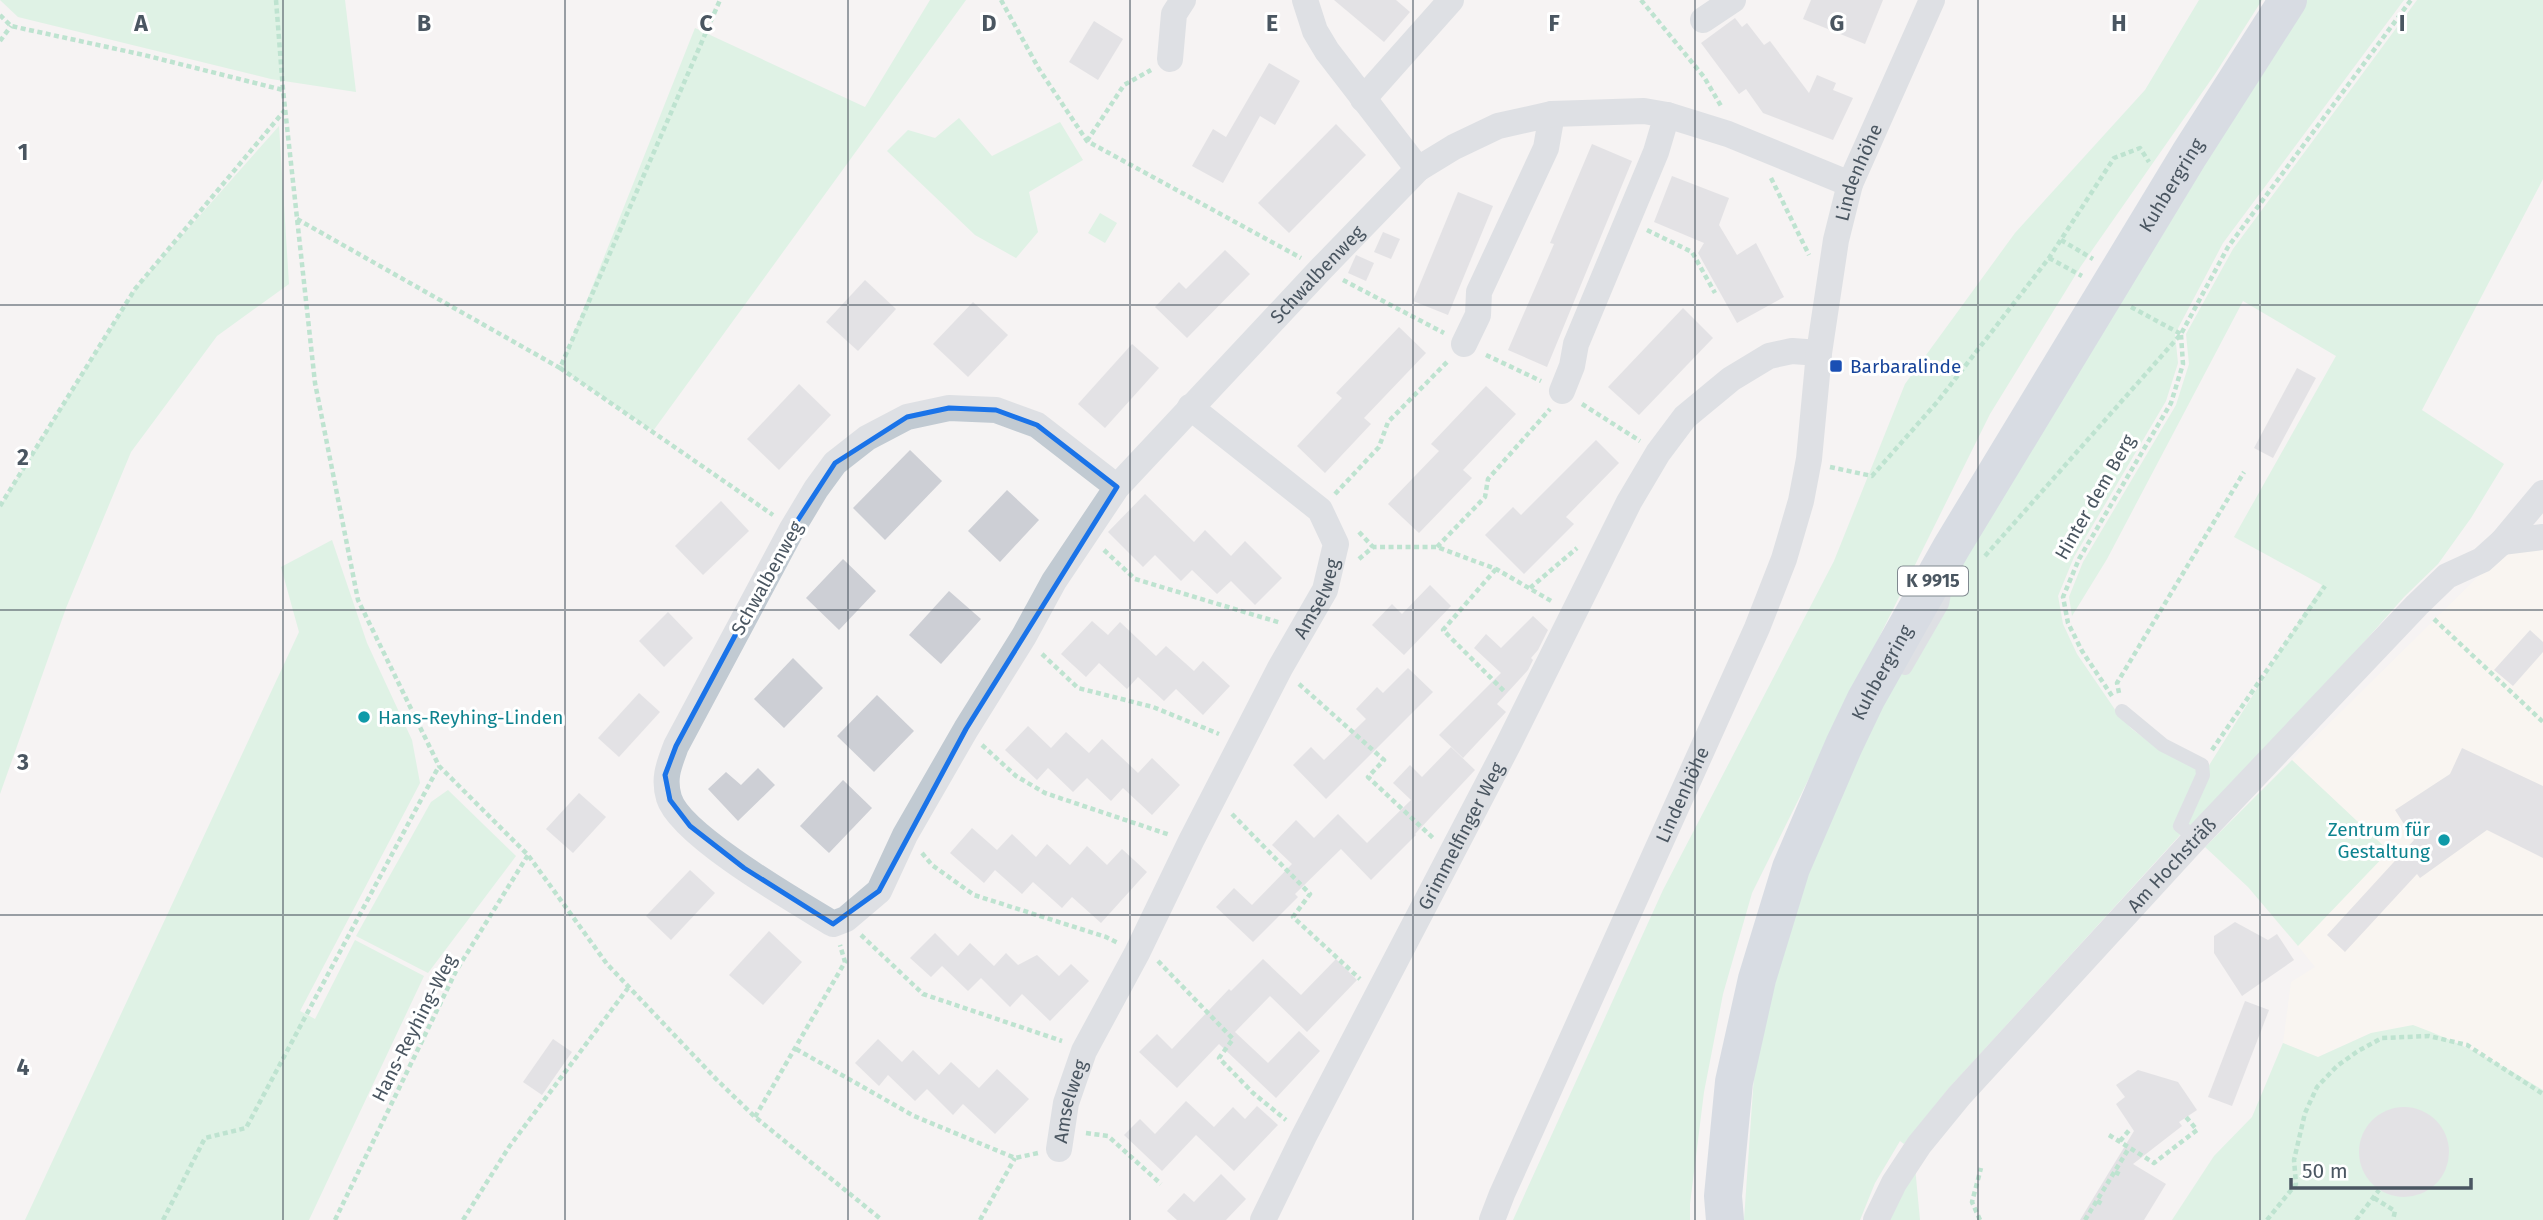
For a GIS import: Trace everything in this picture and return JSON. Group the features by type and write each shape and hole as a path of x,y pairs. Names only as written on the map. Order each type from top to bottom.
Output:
{"main road":[{"name":"Kuhbergring","path":"1725,1220 1723,1196 1734,1082 1757,979 1791,868 1866,699 1965,555 2110,261 2189,155 2288,0"}],"street":[{"path":"1170,59 1174,14 1183,0"},
{"path":"1305,0 1315,31 1327,51 1418,169"},
{"path":"1363,99 1451,0"},
{"path":"1703,20 1733,0"},
{"name":"Lindenhöhe","path":"1492,1220 1757,628 1784,559 1801,501 1809,459 1828,293 1836,240 1850,184 1932,0"},
{"name":"Schwalbenweg","path":"1117,487 1037,425 996,410 949,408 907,417 867,438 835,463 792,529 676,746 665,775 670,800 690,826 744,868 839,922 879,891 905,835 1054,581 1117,487 1418,169 1454,147 1498,126 1552,114 1644,111 1667,115 1728,134 1850,184"},
{"path":"1464,344 1478,315 1479,292 1546,148 1552,114"},
{"path":"1562,390 1572,366 1576,344 1656,152 1667,115"},
{"path":"1658,453 1685,417 1731,379 1769,356 1792,351 1819,354"},
{"name":"Amselweg","path":"1059,1149 1066,1103 1084,1051 1137,953 1280,667 1325,590 1336,544 1320,510 1190,407"},
{"name":"Grimmelfinger Weg","path":"1263,1220 1502,757 1629,502 1658,453"},
{"name":"Am Hochsträß","path":"1876,1220 1894,1183 1919,1144 1943,1115 2196,838 2417,605 2448,576 2482,560 2502,542 2543,493"},
{"path":"2502,542 2543,537"}],"lane":[{"path":"2155,174 2189,155"},
{"path":"2122,711 2163,745 2202,765 2203,775 2180,826 2196,838"}],"path":[{"path":"276,0 283,90 315,383 358,600 439,766 528,855 607,964 628,988 755,1117 882,1220"},
{"path":"561,368 720,0"},
{"path":"1000,0 1039,69 1087,141 1464,344 1562,390 1658,453"},
{"path":"1640,0 1704,77 1726,115 1728,134"},
{"path":"1965,555 2181,334 2228,247 2411,0"},
{"path":"0,15 11,26 144,55 283,90"},
{"path":"0,41 11,26"},
{"path":"1087,141 1124,85 1170,59"},
{"path":"0,506 135,289 285,109"},
{"path":"1755,145 1828,293"},
{"path":"1809,459 1840,471 1872,477 1938,401 2049,258 2114,158 2140,148 2155,174"},
{"path":"297,219 561,368 792,529"},
{"path":"1627,220 1692,252 1715,293"},
{"path":"2061,240 2110,261"},
{"path":"2049,258 2073,270"},
{"path":"2139,312 2181,334"},
{"name":"Hinter dem Berg","path":"2122,711 2082,651 2068,623 2063,597 2079,559 2171,403 2183,364 2181,334"},
{"path":"1320,510 1379,447 1388,422 1464,344"},
{"path":"1437,547 1485,498 1488,479 1555,404 1562,390"},
{"path":"2122,711 2117,683 2244,472"},
{"name":"Amselweg","path":"1086,533 1135,579 1270,620"},
{"path":"1373,547 1437,547 1496,569 1574,614"},
{"path":"1496,569 1443,630 1502,688"},
{"path":"2202,765 2325,586"},
{"path":"2417,605 2543,722"},
{"path":"1024,636 1077,688 1153,706 1211,729"},
{"path":"1311,695 1384,760 1368,777 1426,832"},
{"path":"1000,762 1016,776 1045,793 1157,831"},
{"path":"163,1220 205,1138 246,1128 439,766"},
{"path":"1214,795 1310,894 1293,917 1349,968"},
{"name":"Hans-Reyhing-Weg","path":"335,1220 456,971 528,855"},
{"path":"932,865 974,895 1106,937"},
{"path":"755,1117 845,962 839,922"},
{"name":"Amselweg","path":"839,922 923,995 1055,1037"},
{"path":"1174,978 1233,1039 1219,1058 1275,1111"},
{"path":"463,1220 509,1147 628,988"},
{"path":"2267,1220 2296,1184 2294,1160 2305,1113 2317,1087 2337,1066 2382,1038 2429,1037 2467,1045 2543,1094"},
{"path":"796,1049 914,1116 1015,1158 980,1220"},
{"path":"2109,1135 2154,1163 2197,1130 2186,1117"},
{"path":"2120,1141 2131,1128"},
{"path":"1108,1136 1161,1184"},
{"path":"2085,1220 2129,1148"},
{"name":"Amselweg","path":"1015,1158 1059,1149"},
{"path":"1980,1220 1972,1202 1981,1168"},
{"path":"2115,1172 2122,1175"},
{"path":"2356,1220 2379,1190"},
{"path":"2374,1198 2395,1211 2393,1220"},
{"path":"2097,1201 2104,1205"}],"highlighted area":[{"path":"949,408 996,410 1037,425 1117,487 966,729 879,891 833,924 744,868 690,826 670,800 665,775 676,746 792,529 835,463 907,417"}],"shaded area":[{"path":"2543,549 2543,1090 2454,1040 2371,1033 2318,1057 2283,1043 2291,982 2315,967 2298,946 2388,851 2292,760 2502,553"}],"green space":[{"path":"0,0 345,0 356,92 271,79 18,17"},
{"path":"930,0 966,0 653,431 560,368 695,28 865,107"},
{"path":"2199,0 2262,0 2215,74 2081,266 1990,414 1752,893 1723,994 1704,1092 1690,1220 1513,1220 1663,890 1834,561 1905,384 2015,233 2145,90"},
{"path":"2303,0 2404,0 2223,243 2175,334 2178,363 2166,401 2074,557 2058,596 2063,624 2077,654 2118,714 2132,729 2160,750 2196,768 2197,774 2173,828 2181,834 1949,1088 1904,1144 1900,1141 1875,1183 1860,1220 1744,1220 1755,1061 1798,895 1863,742 2003,490"},
{"path":"2417,0 2543,0 2543,179 2422,410 2504,464 2471,518 2438,564 2404,597 2272,746 2191,830 2184,824 2208,767 2322,585 2234,537 2336,356 2243,301 2107,559 2072,616 2069,597 2083,562 2176,405 2189,364 2186,334 2233,249"},
{"path":"959,118 992,156 1060,122 1083,160 1029,192 1038,232 1016,258 975,235 887,151 908,130 935,138"},
{"path":"279,126 289,284 217,336 131,452 66,608 0,794 0,506 135,289"},
{"path":"1100,213 1117,223 1105,243 1088,233"},
{"path":"332,540 367,643 412,740 420,783 300,1011 315,1019 355,940 424,976 309,1220 25,1220 299,632 281,567"},
{"path":"2292,760 2389,851 2298,946 2248,887 2205,847"},
{"path":"448,790 516,856 428,973 356,936 431,802"},
{"path":"2413,1025 2480,1054 2543,1090 2543,1220 2172,1220 2214,1156 2252,1117 2283,1043 2318,1057 2371,1033"},
{"path":"1915,1167 1920,1220 1889,1220"}],"building":[{"path":"1334,0 1396,0 1410,12 1384,42"},
{"path":"1811,0 1883,0 1865,44 1803,19"},
{"path":"1735,18 1742,27 1747,23 1764,45 1770,41 1809,93 1817,75 1836,83 1833,90 1853,98 1833,140 1763,113 1746,89 1739,94 1701,43"},
{"path":"1094,21 1123,39 1098,80 1069,62"},
{"path":"1269,63 1300,81 1275,125 1260,116 1223,183 1192,166 1213,129 1226,137"},
{"path":"1336,124 1366,155 1289,233 1258,203"},
{"path":"1592,144 1632,161 1547,367 1508,350 1554,244 1550,243"},
{"path":"1672,176 1729,198 1719,225 1737,255 1756,243 1784,297 1737,323 1698,253 1704,243 1654,222"},
{"path":"1458,192 1493,206 1448,315 1413,301"},
{"path":"1383,232 1400,239 1391,259 1374,252"},
{"path":"1225,250 1250,274 1187,338 1155,307 1179,282 1186,289"},
{"path":"1356,255 1374,263 1366,281 1348,273"},
{"path":"865,280 896,309 858,351 826,322"},
{"path":"973,302 1008,335 968,377 933,344"},
{"path":"1683,308 1713,338 1639,415 1608,387"},
{"path":"1399,327 1426,353 1364,418 1371,424 1325,473 1297,446 1342,398 1336,393"},
{"path":"1132,344 1159,368 1105,428 1078,404"},
{"path":"2297,368 2316,378 2273,458 2254,448"},
{"path":"799,384 831,415 779,470 747,439"},
{"path":"1486,386 1516,414 1463,470 1472,478 1419,533 1388,504 1439,451 1431,444"},
{"path":"1596,440 1619,463 1566,517 1574,524 1524,574 1485,535 1513,507 1521,515"},
{"path":"910,450 942,481 885,540 853,508"},
{"path":"1007,490 1039,520 1000,562 968,531"},
{"path":"1145,494 1194,542 1205,530 1231,556 1245,541 1282,578 1255,605 1231,581 1217,594 1192,570 1181,581 1155,555 1143,567 1108,532"},
{"path":"721,501 749,531 703,575 675,546"},
{"path":"843,559 876,591 839,630 806,598"},
{"path":"1430,585 1451,606 1404,655 1372,625 1392,604 1402,614"},
{"path":"949,591 981,619 941,664 909,635"},
{"path":"668,612 693,638 664,667 639,641"},
{"path":"1533,616 1548,630 1531,658 1533,660 1528,670 1497,704 1506,712 1463,758 1439,735 1501,673 1474,648 1486,634 1501,648"},
{"path":"1092,621 1108,635 1120,622 1156,656 1166,646 1194,671 1203,661 1230,686 1203,715 1176,689 1164,701 1138,677 1127,689 1099,663 1086,677 1061,654"},
{"path":"2530,630 2543,642 2543,652 2513,686 2494,670"},
{"path":"793,658 823,688 784,728 754,699"},
{"path":"1408,668 1433,692 1326,799 1293,765 1311,747 1324,760 1366,719 1356,709 1377,687 1383,693"},
{"path":"639,693 660,712 619,757 598,738"},
{"path":"877,695 914,731 874,772 837,736"},
{"path":"1028,726 1051,748 1066,732 1089,753 1102,739 1138,773 1152,758 1180,785 1152,815 1123,788 1111,801 1087,778 1073,792 1048,768 1037,780 1005,750"},
{"path":"1451,747 1475,770 1371,880 1341,849 1295,894 1298,897 1253,942 1216,907 1234,888 1252,905 1292,864 1272,845 1296,820 1314,838 1338,814 1367,843 1411,800 1393,783 1410,765 1422,777"},
{"name":"Zentrum für Gestaltung","path":"2462,748 2543,786 2543,858 2487,830 2420,878 2417,874 2345,952 2327,935 2414,840 2395,810 2450,774"},
{"path":"758,768 775,785 738,821 708,789 726,772 741,785"},
{"path":"843,780 872,808 829,853 800,826"},
{"path":"579,793 606,817 573,853 546,829"},
{"path":"972,828 997,850 1012,834 1036,857 1047,844 1070,865 1087,846 1107,865 1122,849 1147,872 1101,923 1072,897 1062,908 1033,882 1022,894 995,870 984,883 950,853"},
{"path":"690,870 715,893 671,940 646,916"},
{"path":"2235,922 2268,940 2277,934 2294,960 2242,996 2214,953 2214,936"},
{"path":"769,931 802,962 763,1005 729,975"},
{"path":"935,933 958,956 970,943 994,966 1006,953 1018,965 1037,955 1059,976 1071,964 1089,981 1050,1021 1022,994 1010,1007 981,978 968,991 942,966 931,977 910,958"},
{"path":"1263,959 1301,995 1336,959 1357,980 1307,1032 1270,996 1235,1032 1268,1063 1299,1031 1320,1051 1276,1098 1219,1044 1177,1088 1139,1052 1157,1034 1172,1049 1229,989 1231,991"},
{"path":"2245,1001 2269,1010 2232,1106 2208,1097"},
{"path":"553,1039 572,1052 542,1095 523,1082"},
{"path":"878,1039 902,1062 913,1050 939,1075 951,1062 979,1088 997,1069 1029,1099 995,1134 963,1104 953,1115 927,1089 915,1101 888,1075 879,1086 855,1063"},
{"path":"2138,1070 2178,1082 2197,1110 2179,1122 2182,1126 2133,1164 2166,1184 2144,1220 2080,1220 2134,1131 2116,1104 2125,1097 2116,1085"},
{"path":"1186,1101 1214,1127 1233,1107 1245,1119 1257,1106 1278,1125 1234,1171 1196,1135 1162,1171 1124,1135 1140,1119 1155,1134"},
{"path":"2404,1107 2421,1111 2436,1120 2445,1135 2449,1152 2445,1169 2436,1184 2421,1193 2404,1197 2387,1193 2372,1184 2363,1169 2359,1152 2363,1135 2372,1120 2387,1111"},
{"path":"1221,1174 1246,1199 1226,1220 1177,1220 1167,1211 1184,1193 1194,1202"}],"place":[{"name":"Barbaralinde","path":"1836,366"},
{"name":"Hans-Reyhing-Linden","path":"364,717"},
{"name":"Zentrum für Gestaltung","path":"2444,840"}]}
